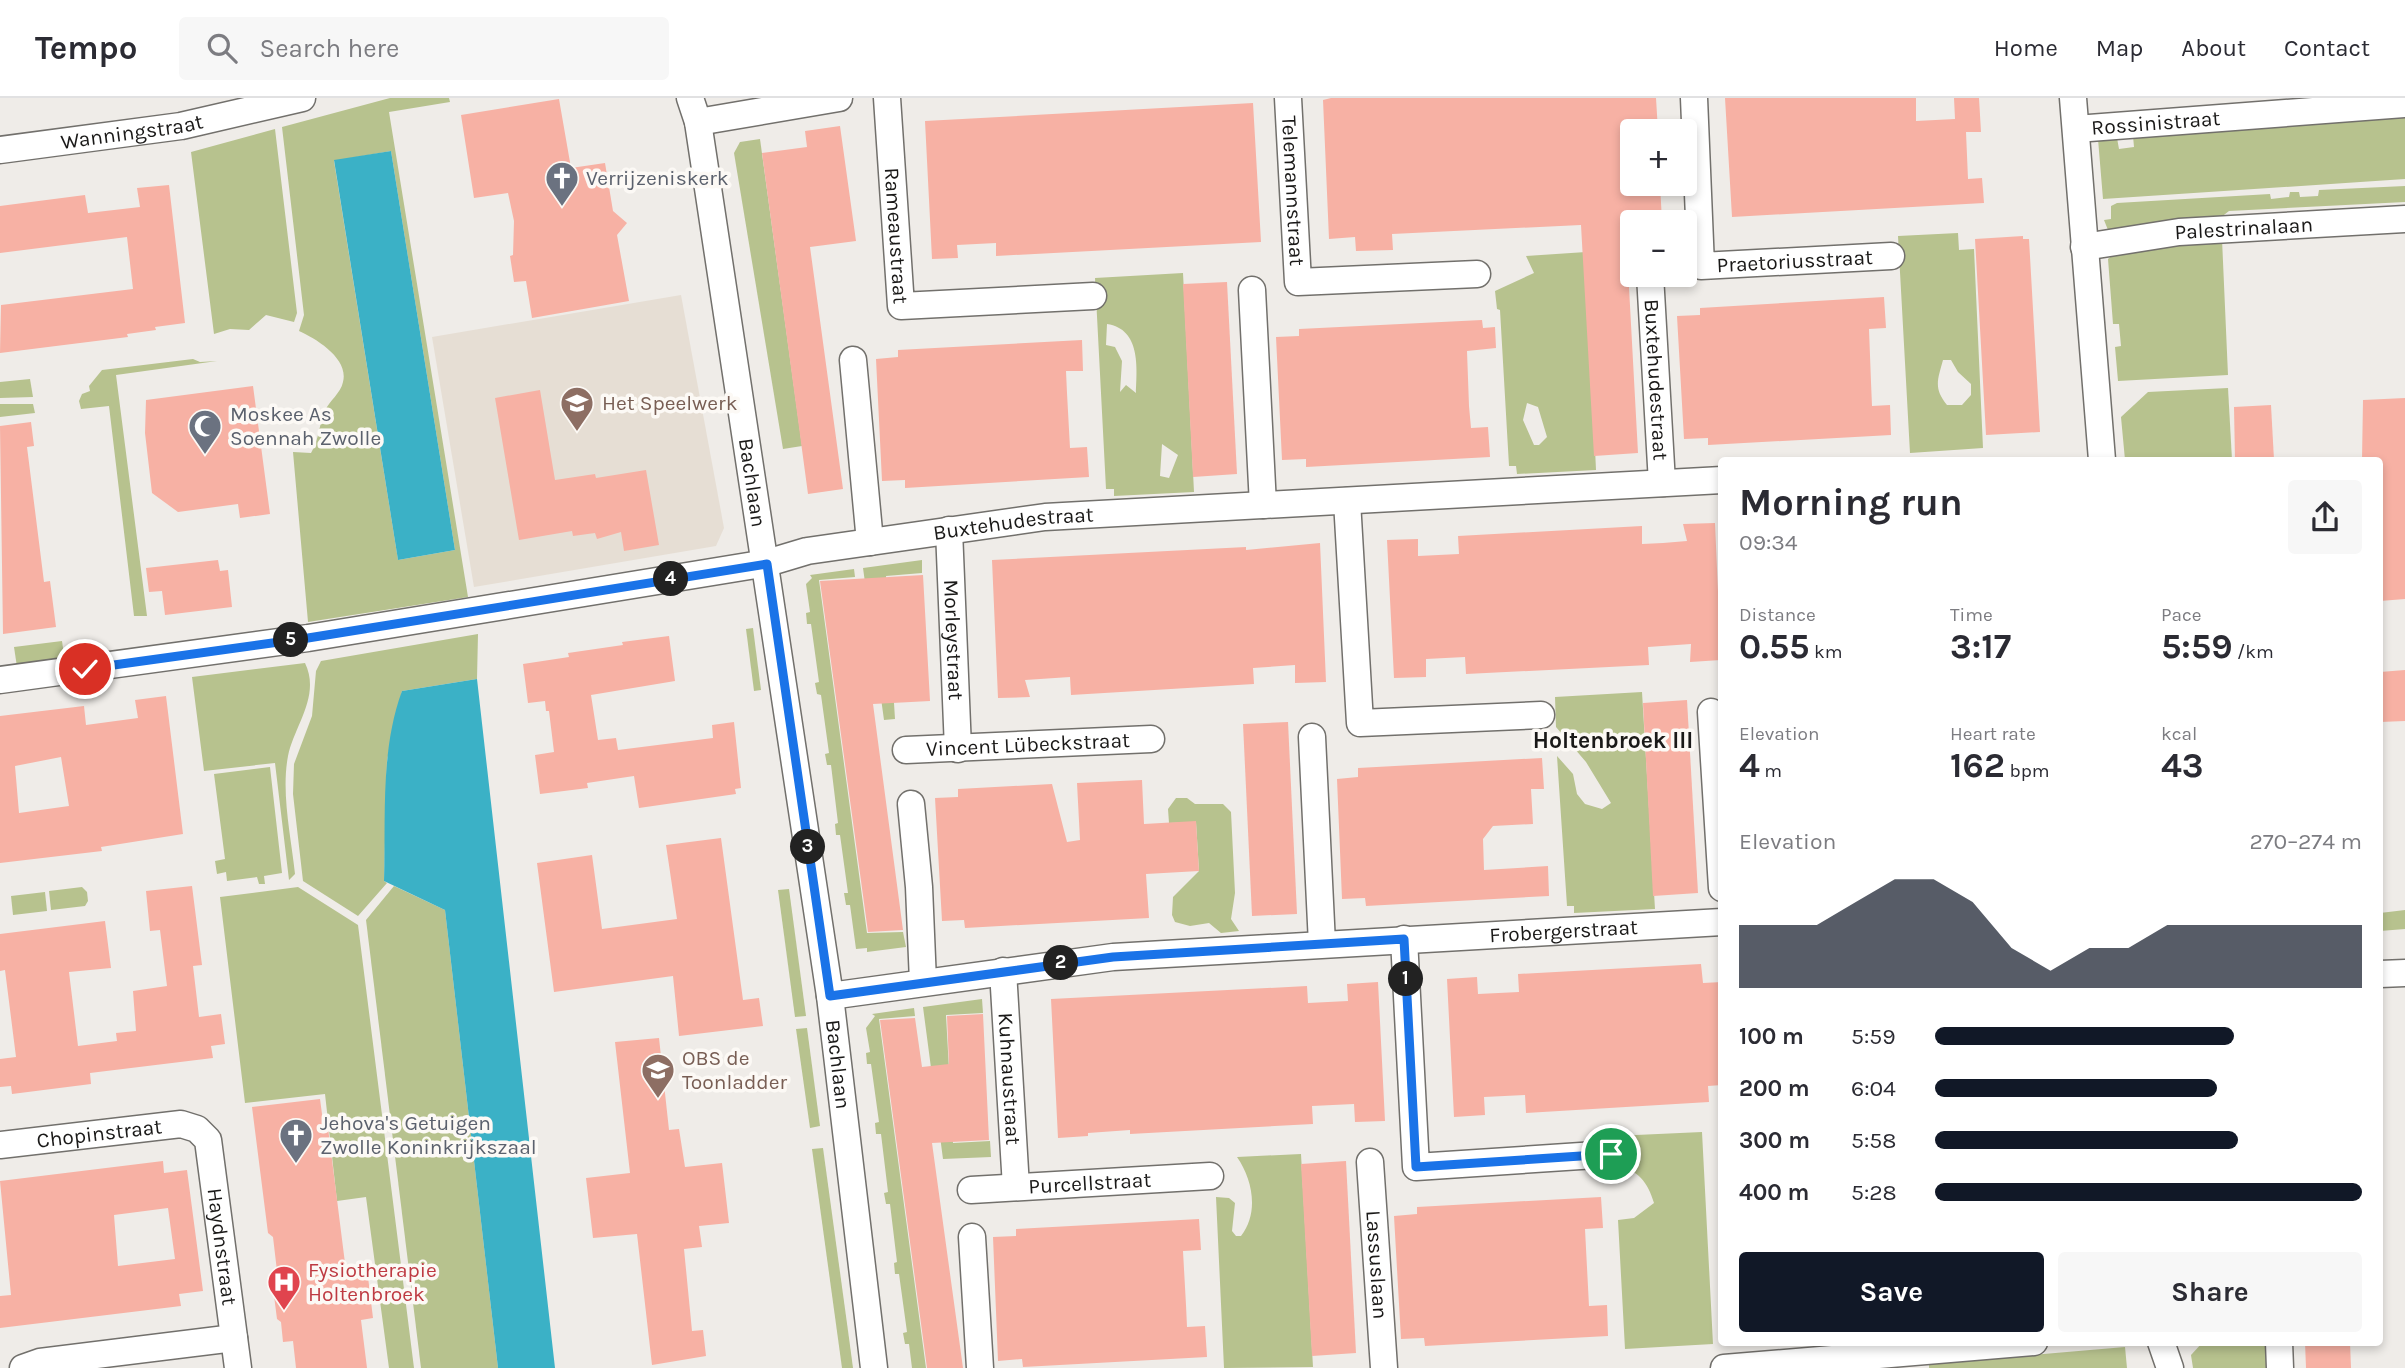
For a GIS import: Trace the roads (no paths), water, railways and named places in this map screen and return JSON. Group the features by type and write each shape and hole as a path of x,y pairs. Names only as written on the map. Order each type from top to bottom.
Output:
{"street":[{"name":"Wanningstraat","path":"0,150 181,126 302,98"},
{"path":"694,110 839,98"},
{"name":"Rameaustraat","path":"887,98 901,306 1093,296"},
{"name":"Telemannstraat","path":"1289,98 1298,282 1477,274"},
{"name":"Praetoriusstraat","path":"1694,98 1701,265 1891,256"},
{"path":"2073,98 2102,457"},
{"name":"Rossinistraat","path":"2076,129 2405,104"},
{"name":"Bachlaan","path":"694,110 767,564 830,996 874,1368"},
{"name":"Palestrinalaan","path":"2084,247 2179,232 2405,219"},
{"name":"Buxtehudestraat","path":"1651,287 1662,483"},
{"path":"1252,289 1263,505"},
{"path":"853,359 870,542"},
{"name":"Buxtehudestraat","path":"0,680 296,640 767,564 807,551 1045,517 1718,480"},
{"path":"1347,501 1360,723 1541,715"},
{"name":"Morleystraat","path":"949,530 958,749"},
{"path":"1712,712 1718,818"},
{"path":"1312,737 1322,944"},
{"name":"Vincent Lübeckstraat","path":"906,750 1151,739"},
{"path":"911,804 919,887 923,982"},
{"name":"Frobergerstraat","path":"830,996 1113,957 1718,922"},
{"path":"1404,939 1416,1167 1611,1154"},
{"name":"Kuhnaustraat","path":"1003,971 1016,1187"},
{"path":"2383,974 2405,973"},
{"name":"Chopinstraat","path":"0,1145 181,1124 197,1129"},
{"name":"Haydnstraat","path":"197,1129 208,1140 238,1368"},
{"name":"Lassuslaan","path":"1370,1162 1384,1368"},
{"name":"Purcellstraat","path":"971,1190 1210,1176"},
{"path":"972,1237 980,1368"},
{"path":"23,1368 40,1362 233,1338"},
{"path":"1724,1368 1783,1352 1848,1363 1999,1346"},
{"path":"2162,1346 2170,1368"},
{"path":"2279,1346 2280,1368"}],"water":[{"path":"391,151 455,550 398,560 334,160"},
{"path":"477,679 555,1368 498,1368 445,910 384,881 387,761 402,691"}],"place":[{"name":"Verrijzeniskerk","path":"562,208"},
{"name":"Het Speelwerk","path":"577,433"},
{"name":"Moskee As Soennah Zwolle","path":"205,456"},
{"name":"OBS de Toonladder","path":"658,1100"},
{"name":"Jehova's Getuigen Zwolle Koninkrijkszaal","path":"296,1165"},
{"name":"Fysiotherapie Holtenbroek","path":"284,1312"}],"district":[{"name":"Holtenbroek III","path":"1613,740"}]}
